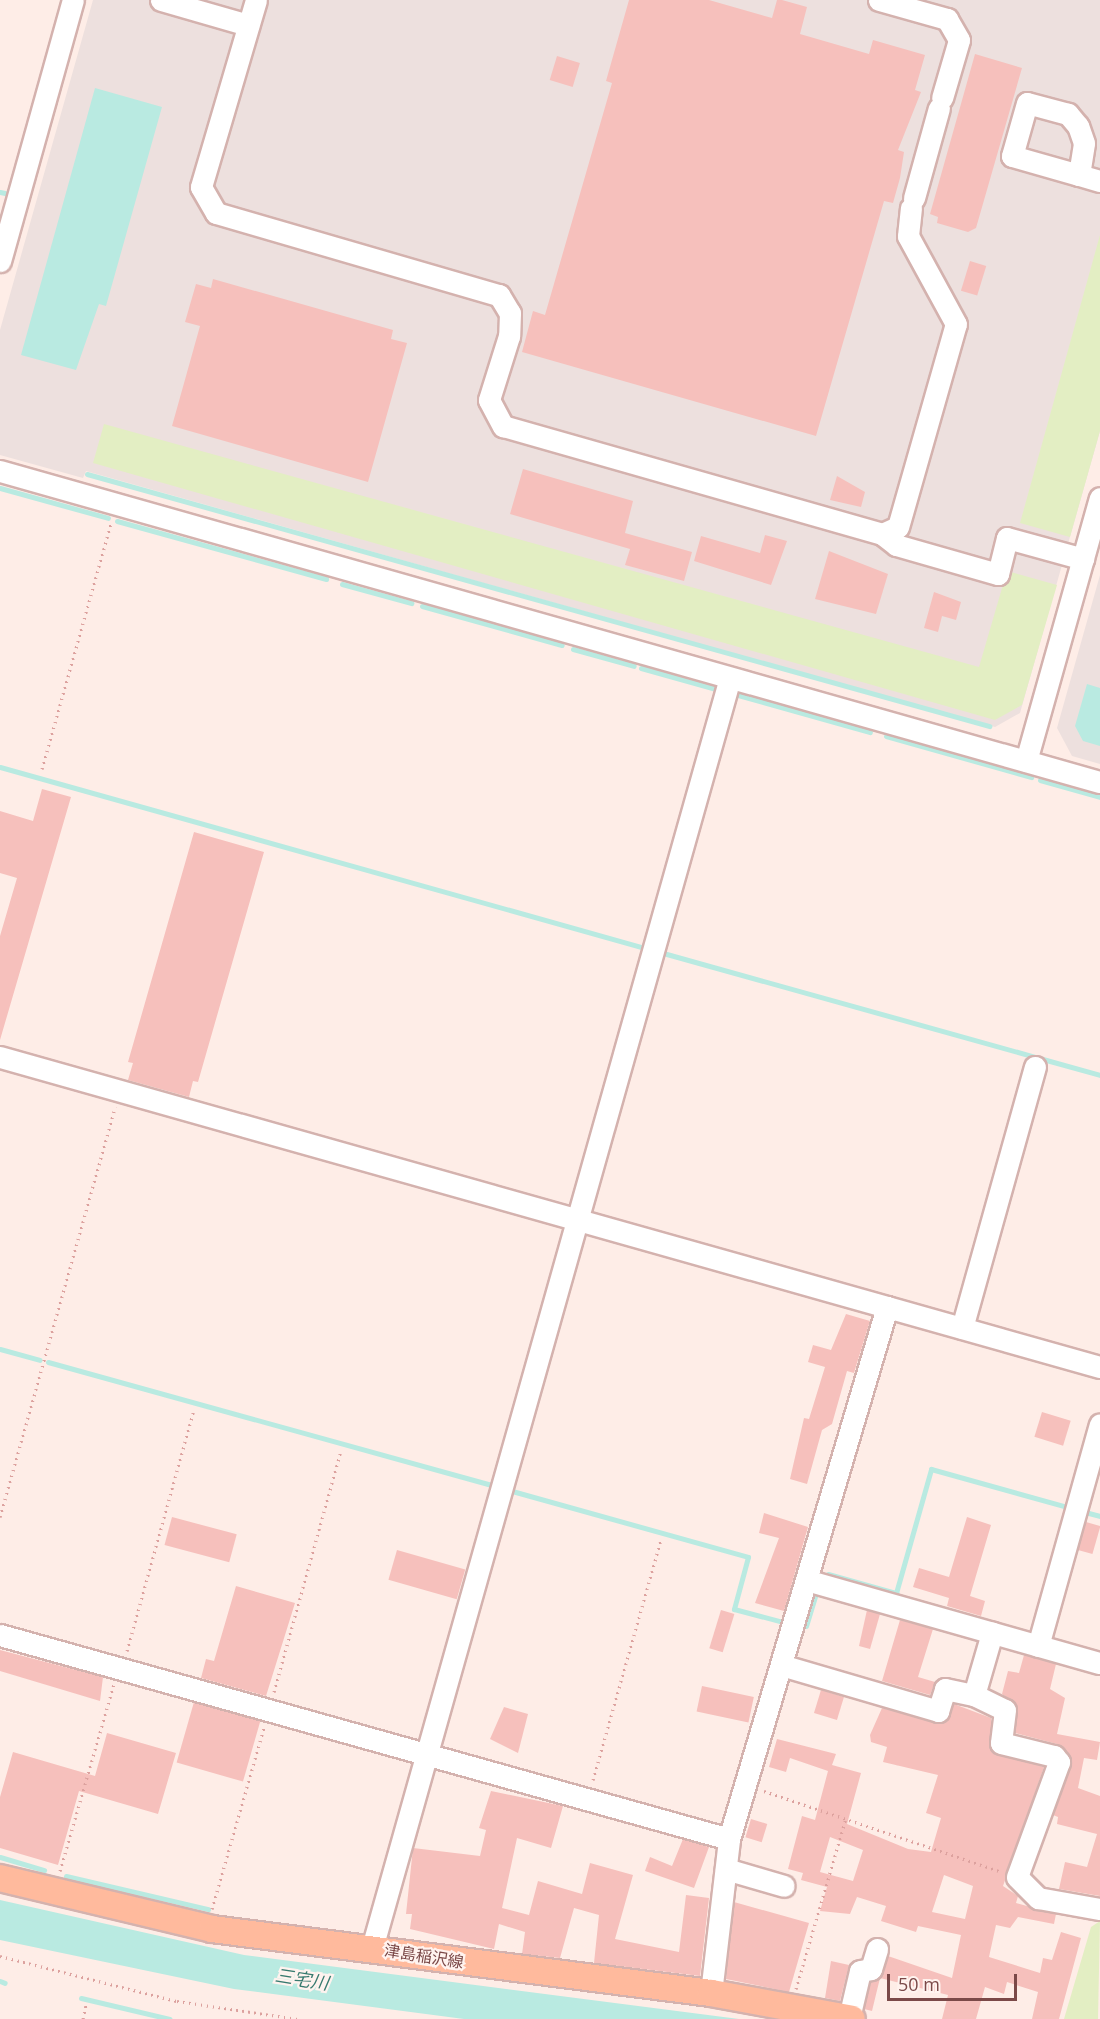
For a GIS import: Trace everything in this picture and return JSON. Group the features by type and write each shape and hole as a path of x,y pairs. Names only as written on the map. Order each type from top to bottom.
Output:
{"main road":[{"name":"津島稲沢線","path":"0,1878 51,1894 212,1929 711,1993 850,2019"}],"street":[{"path":"0,261 73,0"},
{"path":"161,0 248,25"},
{"path":"256,0 201,187 216,213 498,295 510,313 508,336 489,400 504,426 882,534 896,545 998,574 1007,538 1090,553"},
{"path":"879,0 947,19 959,40 912,203 908,236 956,324 898,527 882,534"},
{"path":"1079,175 1100,181"},
{"path":"0,471 1100,782"},
{"path":"1026,761 1090,553 1100,498"},
{"path":"372,1948 730,678"},
{"path":"0,1057 1100,1367"},
{"path":"962,1328 1035,1067"},
{"path":"711,1993 729,1839 887,1307"},
{"path":"1038,1646 1100,1424"},
{"path":"806,1580 1100,1663"},
{"path":"974,1695 992,1633"},
{"path":"0,1635 729,1839"},
{"path":"781,1665 938,1711 945,1689 974,1695 1005,1710 1001,1743 1054,1756 1059,1762 1017,1877 1038,1898 1100,1909"},
{"path":"726,1869 784,1886"},
{"path":"850,2019 860,1971 871,1969 878,1949"}],"path":[{"path":"42,769 116,504"},
{"path":"0,1517 120,1091"},
{"path":"51,1894 120,1669 194,1410"},
{"path":"588,1799 661,1540"},
{"path":"745,1785 1017,1877"},
{"path":"790,2009 846,1818"},
{"path":"0,1956 177,2001 298,2019"},
{"path":"83,2019 86,2005"}],"shaded area":[{"path":"93,0 1100,0 1100,431 1020,713 995,727 86,471 83,478 0,455 0,330"},
{"path":"1100,575 1100,764 1072,756 1057,728"}],"green space":[{"path":"1100,235 1100,431 1070,537 1020,523"},
{"path":"104,424 979,667 1007,571 1057,585 1022,705 995,720 93,463"},
{"path":"1100,1921 1098,2019 1064,2019 1091,1927"}],"water":[{"path":"95,88 162,107 106,306 99,304 76,370 21,355"},
{"path":"1087,684 1100,688 1100,746 1083,741 1075,726"},
{"name":"三宅川","path":"0,1900 244,1955 739,2019 464,2019 234,1989 0,1940"}],"building":[{"path":"629,0 709,0 772,18 777,0 782,0 807,7 800,34 869,54 873,40 925,55 915,90 921,92 898,150 904,152 893,203 884,201 816,436 522,352 533,311 545,315 612,83 606,81"},
{"path":"975,54 1022,68 976,228 968,232 937,223 938,217 930,214"},
{"path":"557,56 580,63 573,87 550,80"},
{"path":"970,261 986,266 977,296 961,291"},
{"path":"213,279 393,330 391,339 407,343 368,482 172,426 200,326 185,322 196,284 211,288"},
{"path":"523,469 633,501 625,533 692,552 684,581 625,565 630,549 510,514"},
{"path":"837,476 865,492 861,507 830,500"},
{"path":"765,535 787,541 771,585 694,561 701,536 760,553"},
{"path":"829,551 888,574 876,614 815,599"},
{"path":"934,592 961,602 956,620 942,616 938,632 924,628"},
{"path":"42,789 71,797 0,1040 0,936 17,878 0,873 0,811 33,821"},
{"path":"194,832 264,852 198,1082 193,1081 189,1097 128,1080 133,1063 128,1062"},
{"path":"846,1314 870,1321 854,1373 847,1371 832,1424 822,1430 807,1484 790,1479 804,1418 809,1419 825,1367 808,1362 813,1345 831,1350"},
{"path":"1042,1412 1071,1421 1063,1446 1034,1437"},
{"path":"764,1513 808,1527 784,1611 755,1603 779,1538 759,1533"},
{"path":"172,1517 237,1534 229,1562 164,1545"},
{"path":"967,1517 991,1525 970,1596 985,1601 981,1616 947,1606 949,1598 913,1587 919,1568 949,1577"},
{"path":"1086,1522 1100,1526 1092,1554 1078,1550"},
{"path":"397,1550 465,1570 457,1599 388,1580"},
{"path":"236,1586 295,1603 266,1696 201,1678 206,1659 214,1661"},
{"path":"721,1610 734,1614 723,1652 709,1648"},
{"path":"867,1610 880,1614 870,1649 859,1646"},
{"path":"900,1620 933,1629 918,1677 935,1682 930,1695 882,1681"},
{"path":"0,1650 103,1677 100,1701 0,1671"},
{"path":"1024,1655 1056,1664 1050,1689 1065,1698 1057,1734 1100,1742 1097,1760 1084,1758 1078,1788 1100,1796 1100,1896 1059,1889 1065,1862 1087,1867 1097,1834 1057,1824 1058,1817 1053,1815 1071,1766 1069,1754 1057,1744 1015,1733 1016,1705 1002,1694 1008,1671 1019,1673"},
{"path":"702,1686 754,1697 748,1722 697,1711"},
{"path":"821,1690 844,1697 837,1720 814,1713"},
{"path":"194,1702 260,1721 243,1782 177,1763"},
{"path":"954,1704 991,1718 993,1753 1044,1767 1003,1886 1018,1896 1016,1903 1056,1914 1054,1924 1018,1917 1010,1928 996,1925 989,1957 1040,1973 1043,1958 1052,1960 1061,1932 1081,1938 1059,2019 1032,2019 1038,1992 1007,1982 1004,1994 985,1987 976,2019 942,2019 948,1995 880,1978 888,1956 952,1978 961,1935 918,1926 916,1932 881,1921 886,1906 857,1897 850,1914 820,1911 827,1887 801,1880 803,1873 788,1869 802,1816 815,1820 828,1771 790,1758 786,1772 769,1767 777,1739 836,1754 832,1765 861,1773 847,1824 908,1849 931,1852 941,1818 926,1813 938,1775 883,1762 887,1747 871,1742 870,1735 882,1708 940,1723","holes":["830,1837 863,1850 853,1881 820,1872","944,1875 973,1886 965,1919 932,1912"]},
{"path":"504,1707 528,1714 518,1753 490,1739"},
{"path":"107,1733 176,1753 158,1814 79,1791 58,1865 0,1848 0,1797 13,1752 95,1776"},
{"path":"491,1791 563,1806 551,1848 517,1838 502,1908 529,1915 538,1881 582,1894 590,1863 633,1875 615,1939 679,1952 686,1895 709,1898 700,1976 594,1963 599,1915 574,1908 560,1958 522,1954 525,1932 499,1924 494,1949 410,1929 412,1914 406,1914 413,1848 480,1856 486,1830 479,1828"},
{"path":"751,1819 767,1824 762,1842 745,1837"},
{"path":"683,1839 709,1847 694,1888 645,1871 650,1857 672,1866"},
{"path":"734,1902 809,1923 789,1992 726,1979"},
{"path":"831,1961 849,1965 840,2001 825,1998"},
{"path":"880,1978 872,2011 864,2009 871,1982"}],"waterway":[{"path":"0,192 5,193"},
{"path":"87,474 989,726"},
{"path":"0,488 108,518"},
{"path":"117,521 326,579"},
{"path":"342,584 411,603"},
{"path":"422,606 562,645"},
{"path":"573,649 634,666"},
{"path":"641,668 715,689"},
{"path":"738,695 870,732"},
{"path":"886,736 1031,777"},
{"path":"0,767 645,948"},
{"path":"1040,780 1100,797"},
{"path":"663,953 1035,1057"},
{"path":"1039,1058 1100,1075"},
{"path":"0,1349 40,1360"},
{"path":"48,1362 495,1486"},
{"path":"828,1574 896,1593 931,1469 1067,1507"},
{"path":"512,1491 748,1557 734,1609 787,1623"},
{"path":"1081,1511 1100,1516"},
{"path":"806,1626 815,1596"},
{"path":"0,1857 44,1870"},
{"path":"66,1876 208,1909"},
{"path":"0,1981 5,1983"},
{"path":"81,1998 170,2019"}]}
